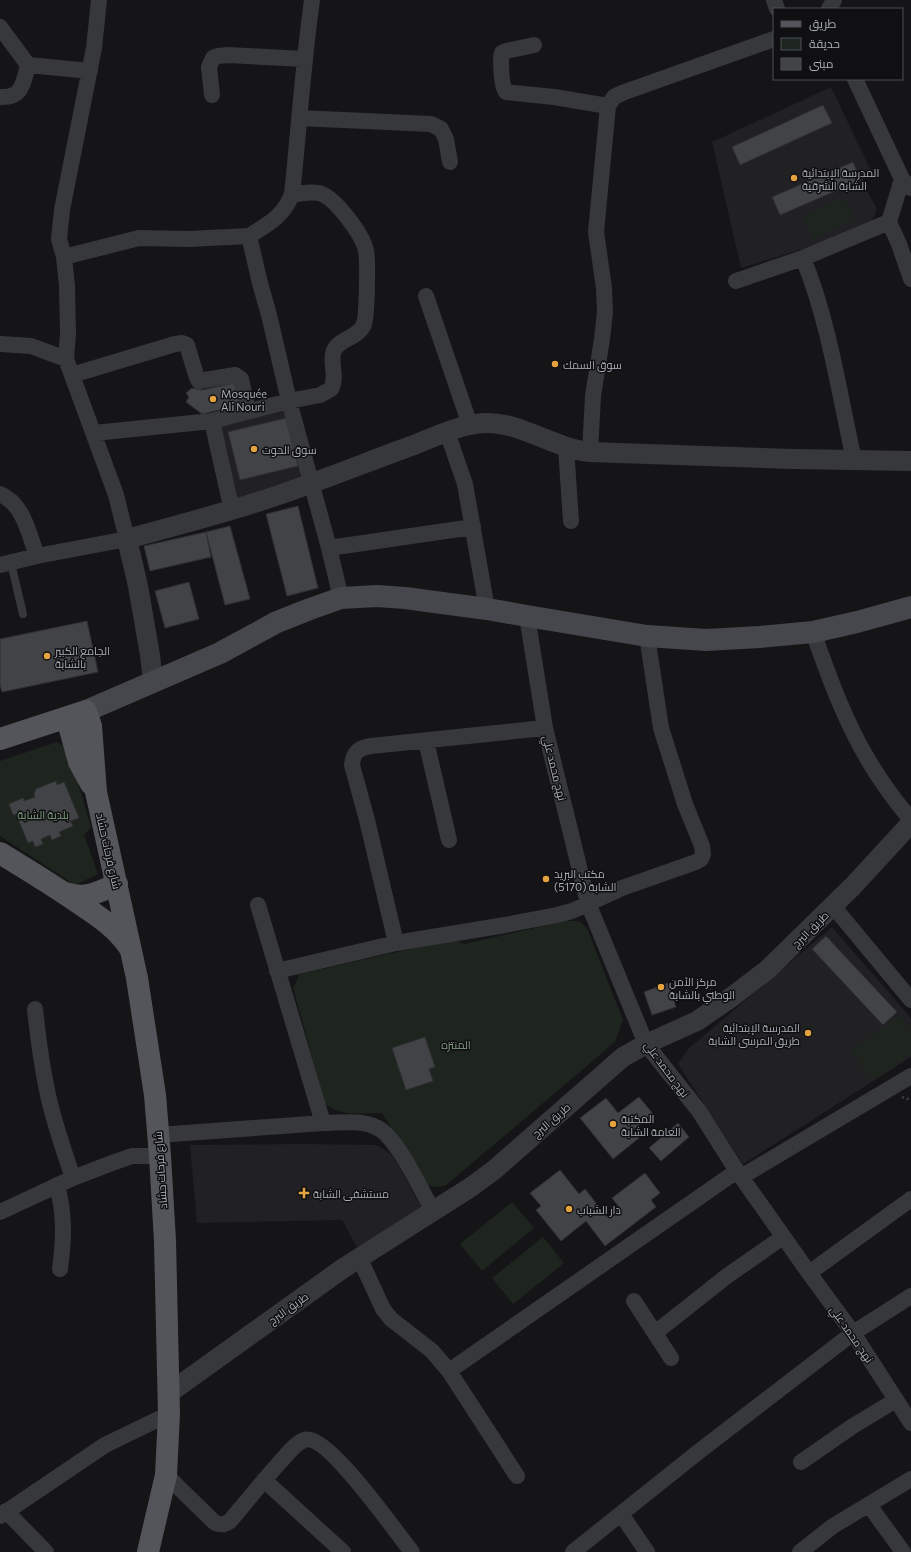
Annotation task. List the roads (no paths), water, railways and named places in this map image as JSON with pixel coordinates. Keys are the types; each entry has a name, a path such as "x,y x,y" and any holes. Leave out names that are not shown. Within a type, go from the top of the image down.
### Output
{"main road":[{"path":"0,739 77,715 220,653 277,622 310,608 341,598 377,596 405,598 487,608 647,636 706,640 785,636 813,632 911,607"},
{"name":"شارع فرحات حشاد","path":"77,715 79,762 96,792 137,978 146,1033 159,1145 165,1241 166,1334 169,1404 166,1475 148,1552"},
{"path":"0,853 71,895 86,896 117,884"},
{"path":"65,892 112,926 122,936 130,949"}],"street":[{"path":"99,0 90,71 60,221 59,239 64,257 68,310 66,359 116,495 138,586 153,681"},
{"path":"64,257 139,238 188,239 249,236 281,214 288,205 292,194 300,118 304,59 312,0"},
{"path":"0,27 28,65 90,71"},
{"path":"590,452 593,396 605,312 604,288 596,232 608,106 614,97 773,39"},
{"path":"534,45 502,53 503,87 506,92 554,97 608,106"},
{"path":"212,95 210,62 213,58 218,56 228,55 304,59"},
{"path":"0,97 17,94 21,89 28,65"},
{"path":"736,281 803,258 889,222 907,184 855,80"},
{"path":"300,118 431,124 441,129 446,138 450,162"},
{"path":"94,433 212,421 248,410 320,395 332,389 334,378 334,351 341,343 357,333 364,324 367,262 366,251 357,230 342,211 325,196 320,193 313,192 292,194"},
{"path":"889,222 899,244 911,279"},
{"path":"249,236 260,284 270,315 289,401 341,598"},
{"path":"803,258 811,277 833,361 854,460"},
{"path":"426,296 470,425"},
{"path":"72,375 182,343 187,345 197,378 200,381 235,374 241,379 248,410"},
{"path":"0,344 31,346 66,359"},
{"path":"212,421 232,511"},
{"path":"5,564 37,556 127,539 232,511 311,484 447,432 482,423 508,425 566,447 590,452 911,461"},
{"path":"447,432 465,484 487,608"},
{"path":"566,447 571,521"},
{"path":"0,494 14,503 21,514 37,556"},
{"path":"329,548 473,526"},
{"name":"نهج محمد علي","path":"527,616 529,637 545,728 588,904 646,1044 699,1111 739,1174 853,1333 911,1423"},
{"path":"813,632 836,693 856,738 883,784 911,822"},
{"path":"277,971 396,943 532,920 572,911 622,888 701,859 703,854 702,846 685,804 661,728 647,636"},
{"path":"396,943 367,820 352,765 353,756 357,751 363,748 545,728"},
{"path":"426,741 449,840"},
{"name":"طريق البرج","path":"169,1404 359,1257 471,1187 494,1170 623,1057 646,1044 697,1021 767,970 833,906 911,822"},
{"path":"258,905 323,1123"},
{"path":"833,906 911,1000"},
{"path":"34,1009 48,1096 58,1134 73,1178"},
{"path":"450,1371 739,1174 911,1076"},
{"path":"0,1212 73,1178 159,1145 323,1123 349,1122 377,1127 387,1134 397,1147 433,1211"},
{"path":"57,1185 64,1219 64,1241 60,1269"},
{"path":"809,1273 911,1199"},
{"path":"655,1333 727,1276 783,1237"},
{"path":"359,1257 383,1309 391,1319 432,1351 450,1371 516,1476"},
{"path":"573,1552 853,1333 911,1296"},
{"path":"634,1301 671,1358"},
{"path":"801,1462 853,1426 896,1400"},
{"path":"46,1552 3,1514 169,1404"},
{"path":"166,1475 213,1522 222,1525 230,1521 292,1449 300,1442 309,1439 317,1442 340,1462 356,1480 412,1552"},
{"path":"800,1552 833,1526 911,1479"},
{"path":"264,1480 343,1552"},
{"path":"869,1505 903,1552"},
{"path":"621,1514 647,1552"}],"lane":[{"path":"5,564 23,614"}],"place":[{"name":"المدرسة الإبتدائية الشابة الشرقية","path":"794,178"},
{"name":"سوق السمك","path":"555,364"},
{"name":"Mosquée Ali Nouri","path":"213,399"},
{"name":"سوق الحوت","path":"254,449"},
{"name":"الجامع الكبير بالشابة","path":"47,656"},
{"name":"مكتب البريد الشابة (5170)","path":"546,879"},
{"name":"مركز الأمن الوطني بالشابة","path":"661,987"},
{"name":"المدرسة الإبتدائية طريق المرسى الشابة","path":"808,1033"},
{"name":"المكتبة العامة الشابة","path":"613,1124"},
{"name":"مستشفى الشابة","path":"304,1193"},
{"name":"دار الشباب","path":"569,1209"}],"park label":[{"name":"بلدية الشابة","path":"43,814"},
{"name":"المنتزه","path":"456,1044"}]}
